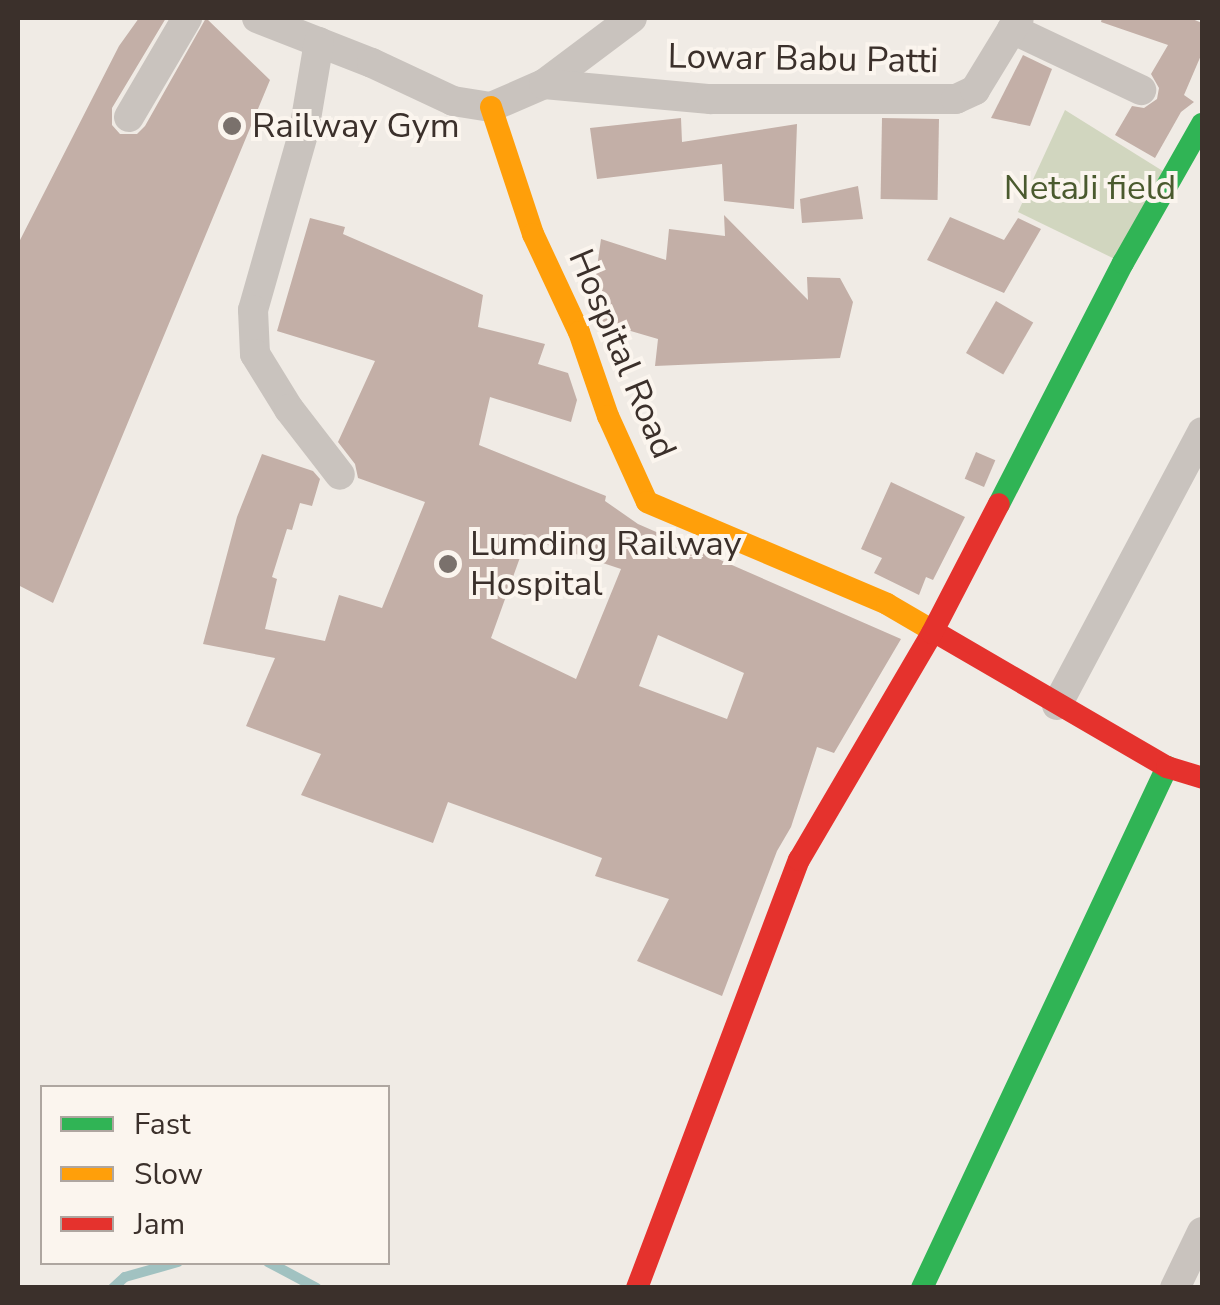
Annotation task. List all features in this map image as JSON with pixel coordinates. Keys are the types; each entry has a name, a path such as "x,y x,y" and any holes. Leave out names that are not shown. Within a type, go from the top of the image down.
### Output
{"street":[{"path":"129,117 187,18"},
{"path":"256,18 453,101 492,107 544,84 632,18"},
{"path":"1016,23 1141,90"},
{"name":"Lowar Babu Patti","path":"544,84 710,99 956,99 975,90 1016,23"},
{"path":"319,42 304,131 253,310 256,354 289,409 340,475"},
{"name":"Hospital Road","path":"492,107 533,234 580,332 608,416 647,502 887,604 1167,767 1202,778"},
{"path":"637,1288 799,860 932,632 1123,264 1202,124"},
{"path":"1057,705 1202,432"},
{"path":"922,1288 1167,767"},
{"path":"1175,1288 1202,1232"}],"green space":[{"name":"NetaJi field","path":"1065,110 1174,178 1123,263 1018,212"}],"building":[{"path":"139,18 166,18 112,108 112,125 120,134 137,134 145,126 206,18 270,80 53,603 18,585 18,244 119,46"},
{"path":"1102,18 1190,18 1202,23 1202,53 1184,95 1194,102 1181,112 1155,158 1115,135 1132,106 1144,108 1157,99 1159,88 1151,74 1168,45 1101,22"},
{"path":"1023,55 1052,69 1030,126 991,118"},
{"path":"681,118 682,142 797,124 794,209 724,201 722,164 597,179 590,128"},
{"path":"882,118 939,119 938,200 881,199"},
{"path":"858,186 863,219 802,223 800,199"},
{"path":"724,215 808,300 807,277 840,278 853,302 840,358 655,366 658,339 600,322 592,303 601,239 666,260 669,229 725,236"},
{"path":"950,217 1004,240 1018,218 1041,229 1004,293 927,260"},
{"path":"310,218 345,227 343,234 483,295 478,327 545,344 538,364 568,373 577,400 571,422 490,397 479,445 606,496 605,501 638,524 901,639 834,753 817,747 791,827 777,851 722,996 637,961 669,899 595,876 602,858 448,802 433,843 301,795 321,754 246,726 275,658 203,644 237,517 262,454 313,471 320,479 312,506 300,503 292,530 287,529 272,577 277,579 265,629 325,641 339,595 382,608 425,502 358,478 355,464 338,442 375,361 277,331","holes":["527,538 621,569 576,679 491,638","658,635 744,673 727,719 639,686"]},
{"path":"996,301 1033,322 1003,374 966,353"},
{"path":"976,452 995,460 984,487 965,479"},
{"path":"891,482 965,517 933,580 926,577 919,595 874,573 882,558 861,549"}],"waterway":[{"path":"113,1288 125,1277 167,1265"},
{"path":"274,1265 317,1288"}],"traffic: fast":[{"path":"999,504 1123,263 1202,124"},
{"path":"922,1288 1167,767"}],"traffic: slow":[{"path":"491,107 533,234 579,332 608,416 647,502 887,604 940,635"}],"traffic: jam":[{"path":"637,1288 799,860 932,633 999,504"},
{"path":"940,635 1167,767 1202,778"}],"place":[{"name":"Railway Gym","path":"232,126"},
{"name":"Lumding Railway Hospital","path":"448,564"}]}
